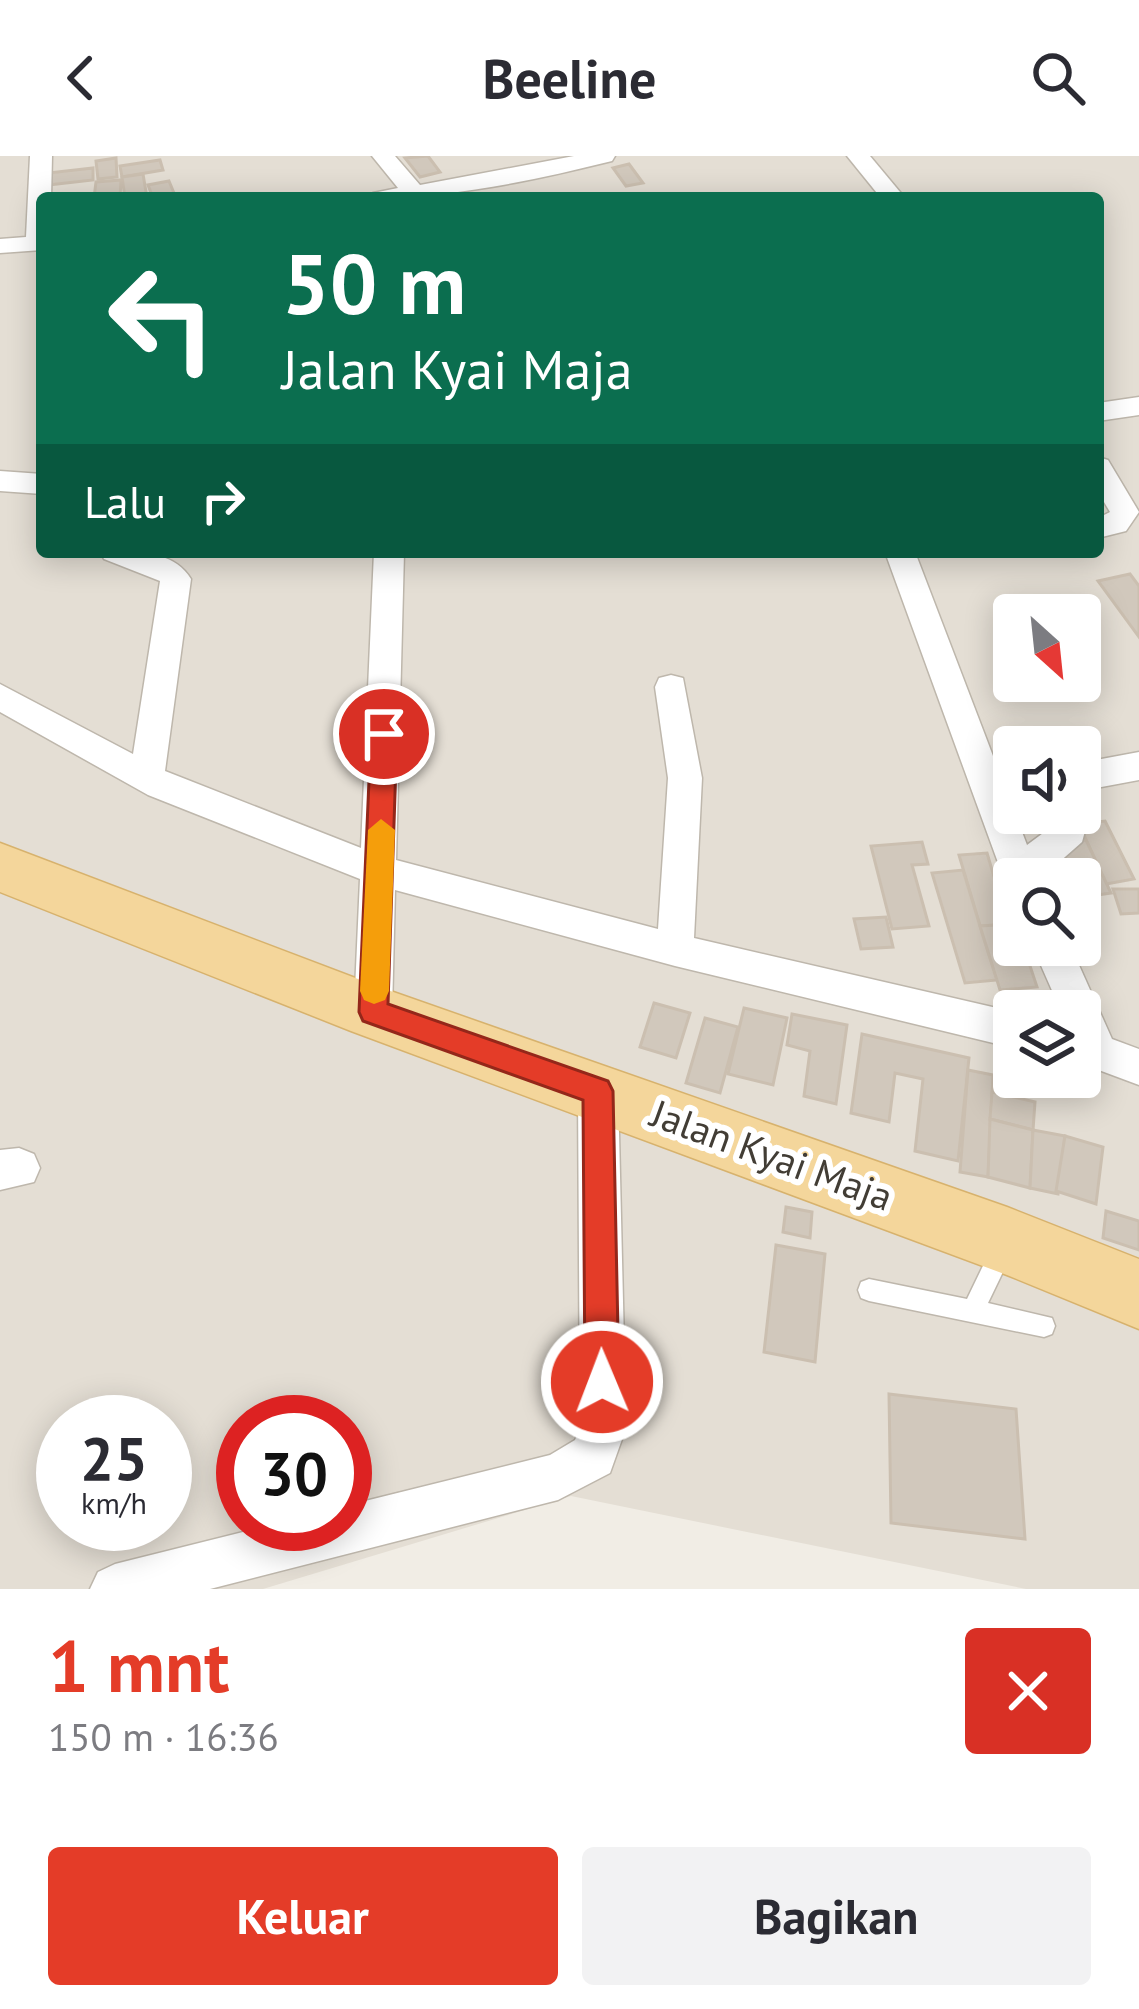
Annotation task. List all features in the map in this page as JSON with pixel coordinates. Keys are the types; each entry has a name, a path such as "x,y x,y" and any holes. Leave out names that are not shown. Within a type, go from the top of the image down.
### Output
{"main road":[{"name":"Jalan Kyai Maja","path":"0,866 373,1012 1007,1241 1139,1294"}],"street":[{"path":"41,156 41,192"},
{"path":"383,156 396,192"},
{"path":"488,156 500,180"},
{"path":"424,192 602,156"},
{"path":"858,156 888,192"},
{"path":"0,246 36,243"},
{"path":"1104,411 1139,406"},
{"path":"1104,477 1125,512 1116,524 1104,527"},
{"path":"0,481 36,484"},
{"path":"132,558 170,572 176,579 147,777"},
{"path":"373,1012 388,558"},
{"path":"902,558 1015,858"},
{"path":"671,687 685,778 675,950"},
{"path":"0,697 379,898 675,950 993,1025"},
{"path":"1101,772 1139,766"},
{"path":"1040,858 1068,834"},
{"path":"1101,1052 1139,1067"},
{"path":"115,1589 558,1476 592,1456 603,1428 598,1091"}],"lane":[{"path":"974,1311 1007,1241"},
{"path":"869,1290 1044,1326"}],"shaded area":[{"path":"0,156 1139,156 1139,1589 1026,1589 571,1496 263,1589 0,1589"}],"building":[{"path":"428,156 440,172 420,177 405,158"},
{"path":"116,158 117,177 98,179 96,161"},
{"path":"160,160 163,170 122,177 120,166"},
{"path":"629,164 643,183 626,186 613,168"},
{"path":"93,168 93,180 48,185 48,173"},
{"path":"143,174 146,192 124,192 122,177"},
{"path":"121,180 120,192 95,192 96,182"},
{"path":"169,181 174,192 151,192 148,185"},
{"path":"1130,574 1139,586 1139,637 1098,581"},
{"path":"1101,821 1105,821 1134,879 1106,884 1101,858 1094,858 1084,834 1101,834"},
{"path":"1086,840 1094,858 1065,858 1059,844"},
{"path":"922,842 928,864 912,865 929,926 892,929 871,846"},
{"path":"987,853 993,873 993,925 980,926 959,855"},
{"path":"963,870 997,980 965,983 932,873"},
{"path":"1101,872 1111,893 1101,894"},
{"path":"1113,889 1139,889 1139,913 1121,914"},
{"path":"886,917 893,947 861,949 854,919"},
{"path":"993,925 993,966 1030,966 1037,987 1000,990 980,926"},
{"path":"654,1003 690,1013 676,1058 640,1047"},
{"path":"744,1008 787,1018 773,1085 728,1074"},
{"path":"792,1014 847,1025 836,1104 804,1096 810,1051 787,1045"},
{"path":"705,1018 738,1027 720,1093 686,1083"},
{"path":"862,1034 969,1058 958,1161 915,1151 923,1079 895,1073 889,1122 851,1113"},
{"path":"968,1070 993,1075 988,1177 960,1172"},
{"path":"992,1092 993,1098 1035,1102 1033,1130 990,1119"},
{"path":"990,1119 1033,1130 1030,1188 988,1177"},
{"path":"1033,1130 1065,1136 1058,1194 1030,1188"},
{"path":"1065,1136 1103,1147 1096,1204 1056,1191"},
{"path":"786,1207 812,1212 810,1238 783,1232"},
{"path":"1106,1211 1139,1221 1139,1250 1103,1238"},
{"path":"776,1245 825,1254 815,1362 764,1352"},
{"path":"889,1394 1016,1409 1025,1539 891,1523"}],"slow traffic":[{"path":"374,991 381,830"}],"route":[{"path":"384,734 373,1012 598,1091 602,1382"}]}
